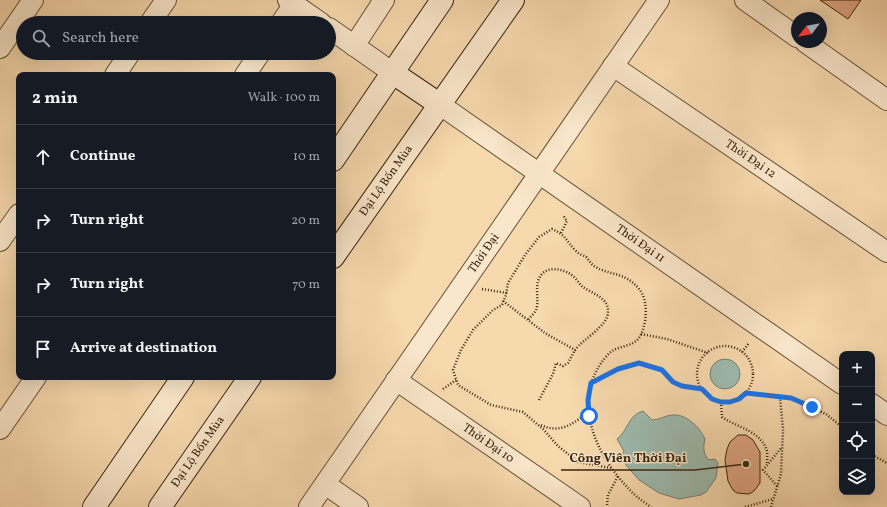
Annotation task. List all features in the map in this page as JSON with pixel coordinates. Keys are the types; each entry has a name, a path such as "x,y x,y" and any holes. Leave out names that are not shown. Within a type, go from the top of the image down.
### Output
{"main road":[{"path":"336,156 442,0"},
{"name":"Đại Lộ Bốn Mùa","path":"336,253 513,0"},
{"path":"393,73 439,104"},
{"path":"94,507 181,380"},
{"name":"Đại Lộ Bốn Mùa","path":"160,507 248,380"}],"street":[{"path":"22,16 33,0"},
{"path":"155,16 166,0"},
{"path":"354,46 384,0"},
{"name":"Thời Đại","path":"308,507 659,0"},
{"path":"745,0 791,33"},
{"path":"284,16 291,2 311,16"},
{"path":"0,48 16,25"},
{"path":"336,33 393,73"},
{"path":"813,48 887,100"},
{"path":"117,72 125,60"},
{"path":"247,72 255,60"},
{"name":"Thời Đại 12","path":"613,66 887,252"},
{"name":"Thời Đại 11","path":"439,104 839,382"},
{"path":"0,241 16,218"},
{"path":"0,429 34,380"},
{"name":"Thời Đại 10","path":"396,380 580,507"},
{"path":"875,406 887,415"},
{"path":"325,484 358,507"}],"path":[{"path":"561,233 567,221 562,213"},
{"path":"611,468 578,462 558,446 537,423 523,412 481,401 458,385 453,370 461,350 473,330 503,301 508,283 525,255 539,236 552,229 561,233 576,252 585,256 592,265 603,271 624,276 640,289 645,300 641,334 638,340 612,352 595,372 591,383 588,400 588,412 599,447 611,468 630,491 652,507"},
{"path":"528,320 536,310 538,283 541,274 549,270 558,270 574,277 584,288 603,299 608,306 609,313 599,329 575,350 568,363 563,366 556,363 553,374 539,400"},
{"path":"480,289 506,293"},
{"path":"503,301 545,333 575,350"},
{"path":"641,334 667,338 708,353"},
{"path":"742,352 749,342"},
{"path":"716,348 734,348 742,352 748,359 752,368 753,377 751,386 739,399 730,402 721,402 712,399 702,389 698,377 698,368 702,360 708,353 716,348"},
{"path":"591,383 618,369 639,363 662,370 673,382 682,386 702,389"},
{"path":"439,392 456,380"},
{"path":"746,393 791,398 826,414 839,425"},
{"path":"771,507 781,474 782,446 780,397"},
{"path":"721,402 722,417 730,422 745,427 758,437 767,449 767,464"},
{"path":"537,423 545,427 559,429 576,422 588,412"},
{"path":"777,486 763,470 782,446"},
{"path":"875,457 887,464"},
{"path":"607,506 608,495 618,476"},
{"path":"744,507 773,499"}],"shaded area":[{"path":"725,359 731,360 739,368 739,380 731,388 725,389 719,388 711,380 710,374 711,368 719,360"},
{"path":"643,411 652,420 670,415 678,415 688,419 700,430 705,439 704,448 706,455 709,460 715,459 718,463 716,478 706,492 701,495 679,499 659,493 639,480 626,465 622,455 624,451 617,439 624,432 634,416"}],"building":[{"path":"820,0 861,0 848,19"},
{"path":"738,435 746,435 753,440 760,452 760,483 754,491 749,494 737,493 733,490 728,481 725,460 727,449 730,442"}],"place":[{"name":"Công Viên Thời Đại","path":"746,464"}],"route":[{"path":"589,416 588,400 591,383 618,369 630,364 639,363 653,366 662,370 673,382 682,386 702,389 705,394 712,399 721,402 730,402 739,399 746,393 791,398 812,407"}]}
